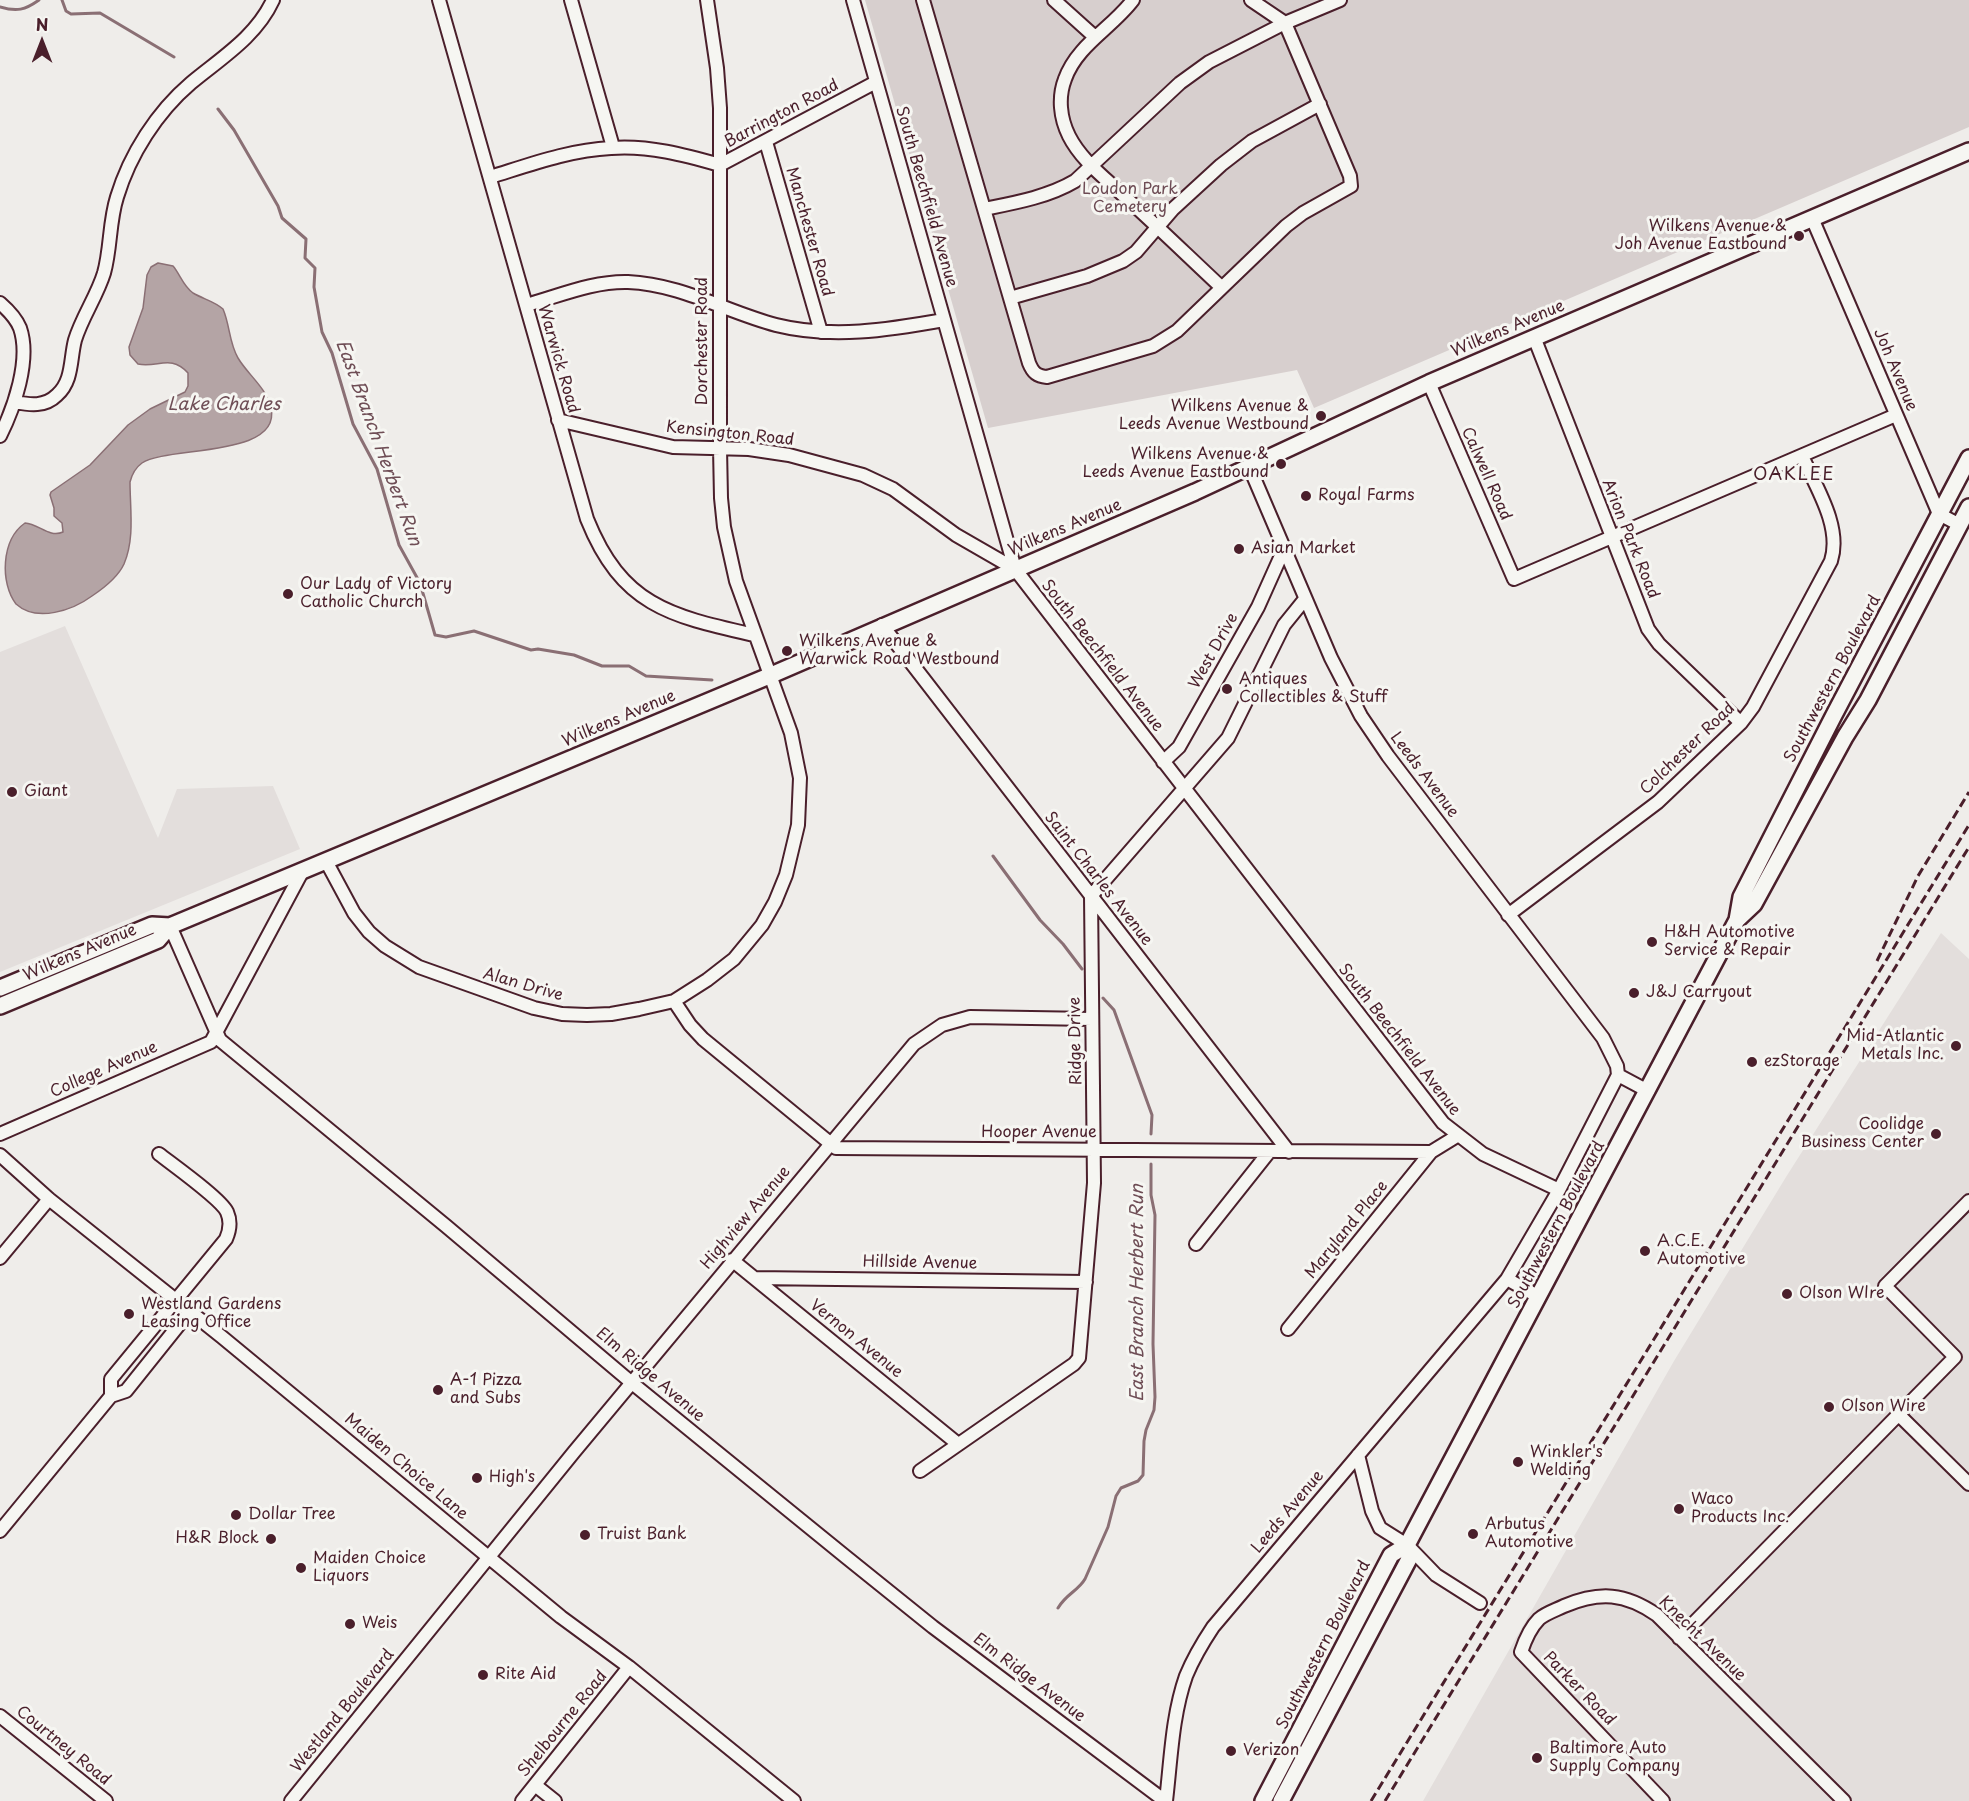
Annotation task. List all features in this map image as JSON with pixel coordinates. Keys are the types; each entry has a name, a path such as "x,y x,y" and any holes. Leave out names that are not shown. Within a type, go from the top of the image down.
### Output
{"main road":[{"name":"Wilkens Avenue","path":"0,988 152,925 170,926 769,676 1249,466 1429,382 1969,150"},
{"name":"Southwestern Boulevard","path":"1263,1801 1390,1555 1407,1545 1648,1090 1737,920 1741,897 1969,458"},
{"name":"Southwestern Boulevard","path":"1737,920 1754,904 1845,737 1868,700 1969,507"},
{"name":"Wilkens Avenue","path":"0,1006 158,940 170,926"},
{"name":"Southwestern Boulevard","path":"1281,1801 1409,1559 1407,1545"}],"street":[{"path":"15,402 31,405 50,401 65,385 70,374 75,341 103,274 117,197 127,170 149,131 160,115 182,92 249,34 260,22 273,0"},
{"name":"Warwick Road","path":"439,0 590,529 606,558 635,591 683,618 754,634"},
{"path":"571,0 613,147"},
{"name":"Dorchester Road","path":"707,0 717,68 720,165 721,498 728,550 736,581 769,676"},
{"name":"South Beechfield Avenue","path":"853,0 1015,569 1431,1110 1457,1136 1483,1154 1559,1190"},
{"path":"923,0 1032,371 1039,376 1047,377 1153,346 1165,340 1286,226 1303,213 1351,186 1352,181 1285,22 1251,0"},
{"path":"1054,0 1095,37"},
{"path":"1133,0 1114,22 1082,51 1064,79 1060,109 1070,138 1091,165 1221,287"},
{"path":"984,210 1067,186 1180,83 1209,62 1285,22 1340,0"},
{"name":"Barrington Road","path":"489,177 551,158 613,147 669,152 720,165 876,82"},
{"path":"1010,298 1087,276 1123,261 1136,252 1157,226 1221,165 1252,141 1320,104"},
{"name":"Manchester Road","path":"766,142 821,332"},
{"name":"Joh Avenue","path":"1812,218 1939,514"},
{"path":"526,305 604,283 625,282 668,288 776,324 821,332 883,330 944,320"},
{"path":"0,303 15,318 22,338 22,368 15,402 0,436"},
{"name":"Arion Park Road","path":"1534,337 1653,636 1705,690 1741,723"},
{"name":"Calwell Road","path":"1429,382 1514,579 1612,537"},
{"path":"1612,537 1896,416"},
{"name":"Kensington Road","path":"558,420 672,447 749,449 789,455 863,475 893,489 956,535 1015,569"},
{"name":"Colchester Road","path":"1508,915 1658,802 1741,723 1759,696 1835,550 1832,523 1802,456"},
{"name":"Leeds Avenue","path":"1166,1801 1174,1723 1179,1698 1198,1650 1234,1601 1507,1279 1559,1190 1618,1076 1617,1066 1603,1038 1369,728 1345,688 1249,466"},
{"path":"1939,514 1960,525"},
{"name":"West Drive","path":"1163,762 1173,754 1184,737 1258,607 1284,549"},
{"path":"1091,896 1228,738 1284,625 1305,599"},
{"name":"Saint Charles Avenue","path":"882,625 1289,1152"},
{"name":"Alan Drive","path":"326,861 354,913 369,932 385,946 419,967 524,1005 562,1014 611,1014 674,1001 734,959 762,925 786,875 798,825 800,778 791,734 769,676"},
{"path":"216,1031 302,872"},
{"name":"Ridge Drive","path":"920,1471 1074,1364 1079,1358 1094,1183 1091,896"},
{"name":"Elm Ridge Avenue","path":"170,926 220,1040 632,1383 933,1627 1166,1801"},
{"name":"Hooper Avenue","path":"674,1001 685,1020 703,1039 836,1148 1431,1152"},
{"name":"Highview Avenue","path":"489,1558 732,1260 914,1044 942,1025 970,1017 1092,1019"},
{"name":"College Avenue","path":"0,1134 211,1042 216,1031"},
{"path":"1618,1076 1648,1090"},
{"path":"1431,1152 1457,1136"},
{"path":"1196,1244 1269,1152"},
{"name":"Maryland Place","path":"1288,1329 1431,1152"},
{"path":"111,1396 111,1379 229,1233 230,1219 224,1206 159,1154"},
{"name":"Maiden Choice Lane","path":"0,1155 49,1199 190,1311 561,1617 629,1667 794,1801"},
{"path":"0,1258 49,1199"},
{"path":"1679,1638 1955,1357 1885,1286 1969,1202"},
{"name":"Vernon Avenue","path":"732,1260 958,1444"},
{"name":"Hillside Avenue","path":"754,1278 1086,1282"},
{"path":"1507,1279 1539,1297"},
{"path":"0,1531 111,1396 126,1391 190,1311"},
{"path":"1899,1415 1969,1484"},
{"path":"1358,1455 1376,1521 1380,1528 1407,1545 1436,1575 1480,1603"},
{"name":"Westland Boulevard","path":"291,1801 489,1558"},
{"name":"Knecht Avenue","path":"1521,1652 1526,1638 1540,1618 1579,1600 1594,1596 1610,1596 1641,1605 1657,1616 1844,1801"},
{"name":"Parker Road","path":"1521,1652 1663,1801"},
{"name":"Shelbourne Road","path":"522,1801 629,1667"},
{"name":"Courtney Road","path":"0,1716 106,1801"},
{"path":"535,1785 555,1801"}],"shaded area":[{"path":"65,626 158,838 177,789 273,786 300,849 0,972 0,652"},
{"path":"1941,933 1969,959 1969,1801 1423,1801 1674,1361 1786,1177"}],"green space":[{"name":"Loudon Park Cemetery","path":"865,0 1969,0 1969,127 1314,408 1297,370 988,428"}],"water":[{"name":"Lake Charles","path":"158,263 173,266 190,290 223,309 235,352 269,401 270,424 259,435 241,443 174,454 142,463 134,471 130,482 130,544 124,564 118,573 92,596 65,610 44,614 25,610 16,604 11,595 5,574 7,551 17,530 25,523 53,533 63,532 62,523 54,516 51,492 90,465 128,425 150,409 185,392 188,386 188,373 182,367 170,363 138,364 130,355 129,347 143,308 147,275 151,267"}],"waterway":[{"name":"East Branch Herbert Run","path":"0,7 21,9 39,0"},
{"name":"East Branch Herbert Run","path":"62,0 66,11 71,14 100,13 174,57"},
{"name":"East Branch Herbert Run","path":"218,109 234,130 278,206 282,218 306,239 305,258 315,268 314,287 322,332 332,353 353,424 377,469 399,545 420,583 435,635 446,637 474,631 531,650 538,649 574,655 602,666 629,666 646,676 712,680"},
{"name":"East Branch Herbert Run","path":"993,856 1040,920 1063,944 1082,969"},
{"name":"East Branch Herbert Run","path":"1103,998 1114,1010 1152,1115 1151,1134"},
{"name":"East Branch Herbert Run","path":"1058,1608 1085,1579 1108,1527 1116,1496 1121,1488 1138,1481 1143,1475 1144,1441 1154,1410 1155,1397 1153,1344 1155,1215 1151,1195 1151,1164"}],"railway":[{"path":"1877,961 1918,876 1969,792"},
{"path":"1371,1801 1969,825"},
{"path":"1385,1801 1969,847"}],"place":[{"name":"Wilkens Avenue & Joh Avenue Eastbound","path":"1799,236"},
{"name":"Wilkens Avenue & Leeds Avenue Westbound","path":"1321,416"},
{"name":"Wilkens Avenue & Leeds Avenue Eastbound","path":"1281,464"},
{"name":"Royal Farms","path":"1306,496"},
{"name":"Asian Market","path":"1239,549"},
{"name":"Our Lady of Victory Catholic Church","path":"288,594"},
{"name":"Wilkens Avenue & Warwick Road Westbound","path":"787,651"},
{"name":"Antiques Collectibles & Stuff","path":"1227,689"},
{"name":"Giant","path":"12,792"},
{"name":"H&H Automotive Service & Repair","path":"1652,942"},
{"name":"J&J Carryout","path":"1634,993"},
{"name":"Mid-Atlantic Metals Inc.","path":"1956,1046"},
{"name":"ezStorage","path":"1752,1062"},
{"name":"Coolidge Business Center","path":"1936,1134"},
{"name":"A.C.E. Automotive","path":"1645,1251"},
{"name":"Olson WIre","path":"1787,1294"},
{"name":"Westland Gardens Leasing Office","path":"129,1314"},
{"name":"A-1 Pizza and Subs","path":"438,1390"},
{"name":"Olson Wire","path":"1829,1407"},
{"name":"Winkler's Welding","path":"1518,1462"},
{"name":"High's","path":"477,1478"},
{"name":"Waco Products Inc.","path":"1679,1509"},
{"name":"Dollar Tree","path":"236,1515"},
{"name":"Arbutus Automotive","path":"1473,1534"},
{"name":"Truist Bank","path":"585,1535"},
{"name":"H&R Block","path":"271,1539"},
{"name":"Maiden Choice Liquors","path":"301,1568"},
{"name":"Weis","path":"350,1624"},
{"name":"Rite Aid","path":"483,1675"},
{"name":"Verizon","path":"1231,1751"},
{"name":"Baltimore Auto Supply Company","path":"1537,1758"}],"district":[{"name":"OAKLEE","path":"1794,475"}]}
